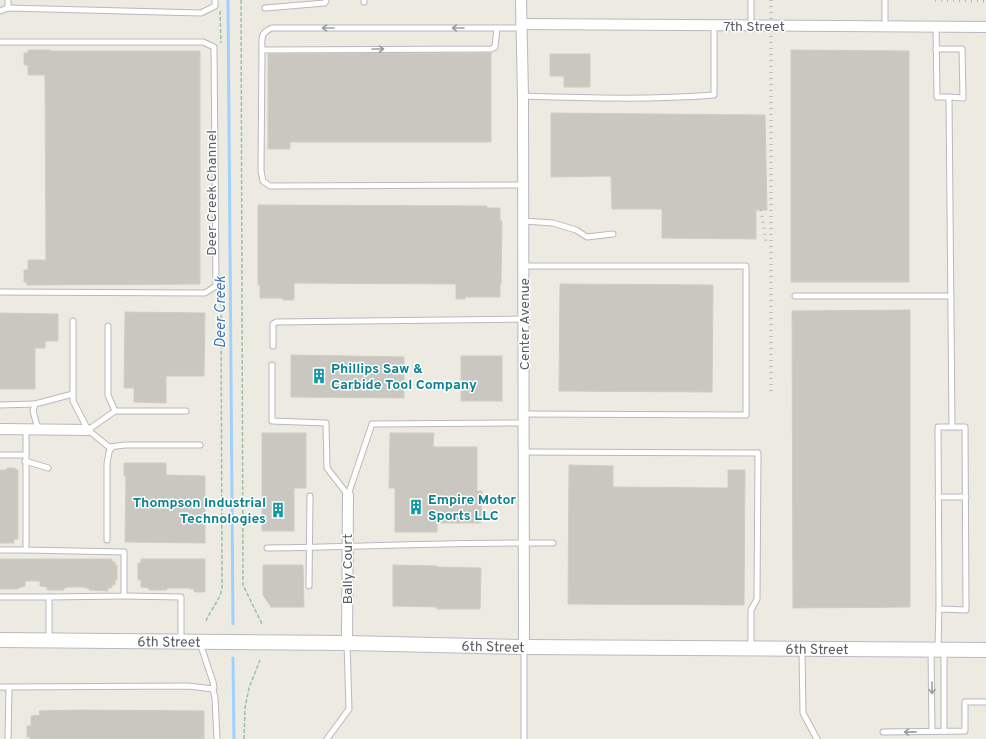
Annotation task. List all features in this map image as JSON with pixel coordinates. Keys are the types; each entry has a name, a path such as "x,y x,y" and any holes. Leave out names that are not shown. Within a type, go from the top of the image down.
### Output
{"main road":[{"name":"6th Street","path":"0,640 524,647 986,650"}],"street":[{"name":"Center Avenue","path":"521,0 524,185 524,647"},
{"name":"7th Street","path":"521,26 751,25 986,27"},
{"path":"0,429 88,430"},
{"name":"Bally Court","path":"347,644 348,495"}],"lane":[{"path":"8,0 8,8"},
{"path":"0,12 8,8 201,12 215,6 215,0"},
{"path":"266,8 325,3 326,0"},
{"path":"751,0 751,25"},
{"path":"885,0 885,26"},
{"path":"523,96 580,98 683,98 714,96 714,25"},
{"path":"521,26 497,28 272,28 265,31 262,38 261,170 263,181 270,186 524,185"},
{"path":"936,27 936,49 937,97 963,98 962,49 936,49"},
{"path":"262,50 491,49 496,47 497,28"},
{"path":"0,42 202,42 214,47 216,286 205,293 0,292"},
{"path":"949,97 952,427"},
{"path":"524,221 553,223 576,230 587,237 613,234"},
{"path":"348,495 372,424 524,418 746,414 746,266 524,266"},
{"path":"795,296 951,296"},
{"path":"273,346 273,324 276,322 524,319"},
{"path":"73,321 73,401 88,430 109,447 125,445 200,445"},
{"path":"108,326 108,395 115,411"},
{"path":"272,365 272,421 326,423 327,468 348,495"},
{"path":"0,405 35,404 73,394"},
{"path":"35,404 33,411 38,429"},
{"path":"88,430 115,411 186,411"},
{"path":"932,731 938,650 939,609 938,427 965,427 966,610 939,609"},
{"path":"26,429 26,550"},
{"path":"107,540 107,464 109,452 112,447"},
{"path":"524,452 758,453 757,599 751,610 751,648"},
{"path":"0,455 25,455"},
{"path":"25,462 48,468"},
{"path":"309,586 310,496"},
{"path":"938,497 966,497"},
{"path":"267,548 347,547 435,543 553,543"},
{"path":"0,550 124,552 124,596"},
{"path":"0,597 181,597 181,643"},
{"path":"49,597 49,641"},
{"path":"200,643 214,687 217,739"},
{"path":"327,739 349,709 347,644"},
{"path":"524,647 524,739"},
{"path":"802,649 802,713 817,739"},
{"path":"938,650 944,731"},
{"path":"0,687 188,686 213,690"},
{"path":"8,687 8,739"},
{"path":"883,732 965,731 965,702 986,702"}],"path":[{"path":"241,0 242,585 262,624"},
{"path":"220,8 221,48"},
{"path":"206,621 221,596 222,588 222,289"},
{"path":"244,739 244,708 249,688 260,660"}],"building":[{"path":"28,50 200,51 200,284 27,285 27,282 24,282 24,270 28,270 28,260 46,260 45,75 28,75 28,65 24,65 24,53 28,53"},
{"path":"791,50 909,51 909,282 791,282"},
{"path":"491,53 491,142 290,142 290,149 268,149 268,54"},
{"path":"550,54 590,54 590,87 564,87 564,76 550,76"},
{"path":"551,113 765,115 767,210 756,210 756,239 662,238 662,209 612,209 611,176 551,177"},
{"path":"258,205 487,206 487,208 500,208 500,221 502,221 500,297 465,297 465,299 456,299 456,284 294,283 294,300 283,300 283,298 260,298 260,285 258,285"},
{"path":"560,284 713,285 712,392 559,391"},
{"path":"910,310 910,607 793,608 792,311"},
{"path":"125,312 205,313 204,376 166,376 166,403 134,402 134,388 124,388"},
{"path":"0,313 58,314 58,341 45,341 45,348 35,348 35,389 0,389"},
{"path":"291,355 404,357 404,398 291,397"},
{"path":"461,356 502,356 502,401 461,401"},
{"path":"262,433 306,433 306,488 294,488 294,531 262,531"},
{"path":"390,433 434,433 433,447 477,447 477,491 482,491 481,523 437,523 437,532 395,532 395,488 389,488"},
{"path":"124,463 166,463 166,475 205,476 205,543 125,542 126,476 124,476"},
{"path":"569,465 613,466 613,487 728,488 728,470 745,470 744,605 568,604"},
{"path":"7,468 15,468 18,470 18,539 14,539 14,543 0,543 0,470 7,470"},
{"path":"0,559 112,559 112,562 115,562 115,565 117,565 117,580 115,580 115,585 112,585 112,588 108,588 108,591 89,590 89,588 85,587 68,587 64,588 64,590 47,590 47,587 40,586 40,581 25,581 25,586 18,589 0,589"},
{"path":"141,559 205,559 205,592 194,592 194,589 190,588 149,590 149,588 141,587 141,580 138,580 138,563 141,563"},
{"path":"263,565 303,565 304,607 271,607 263,595"},
{"path":"393,565 481,568 480,609 437,609 437,607 393,606"},
{"path":"39,711 204,711 204,739 30,739 30,737 27,737 27,726 31,726 31,716 40,715"}],"waterway":[{"name":"Deer Creek","path":"228,0 233,624"},
{"name":"Deer Creek","path":"233,658 234,739"}],"railway":[{"path":"771,0 771,392"},
{"path":"935,0 986,1"},
{"path":"761,210 766,242"}],"place":[{"name":"Phillips Saw & Carbide Tool Company","path":"319,376"},
{"name":"Empire Motor Sports LLC","path":"416,507"},
{"name":"Thompson Industrial Technologies","path":"278,510"}]}
